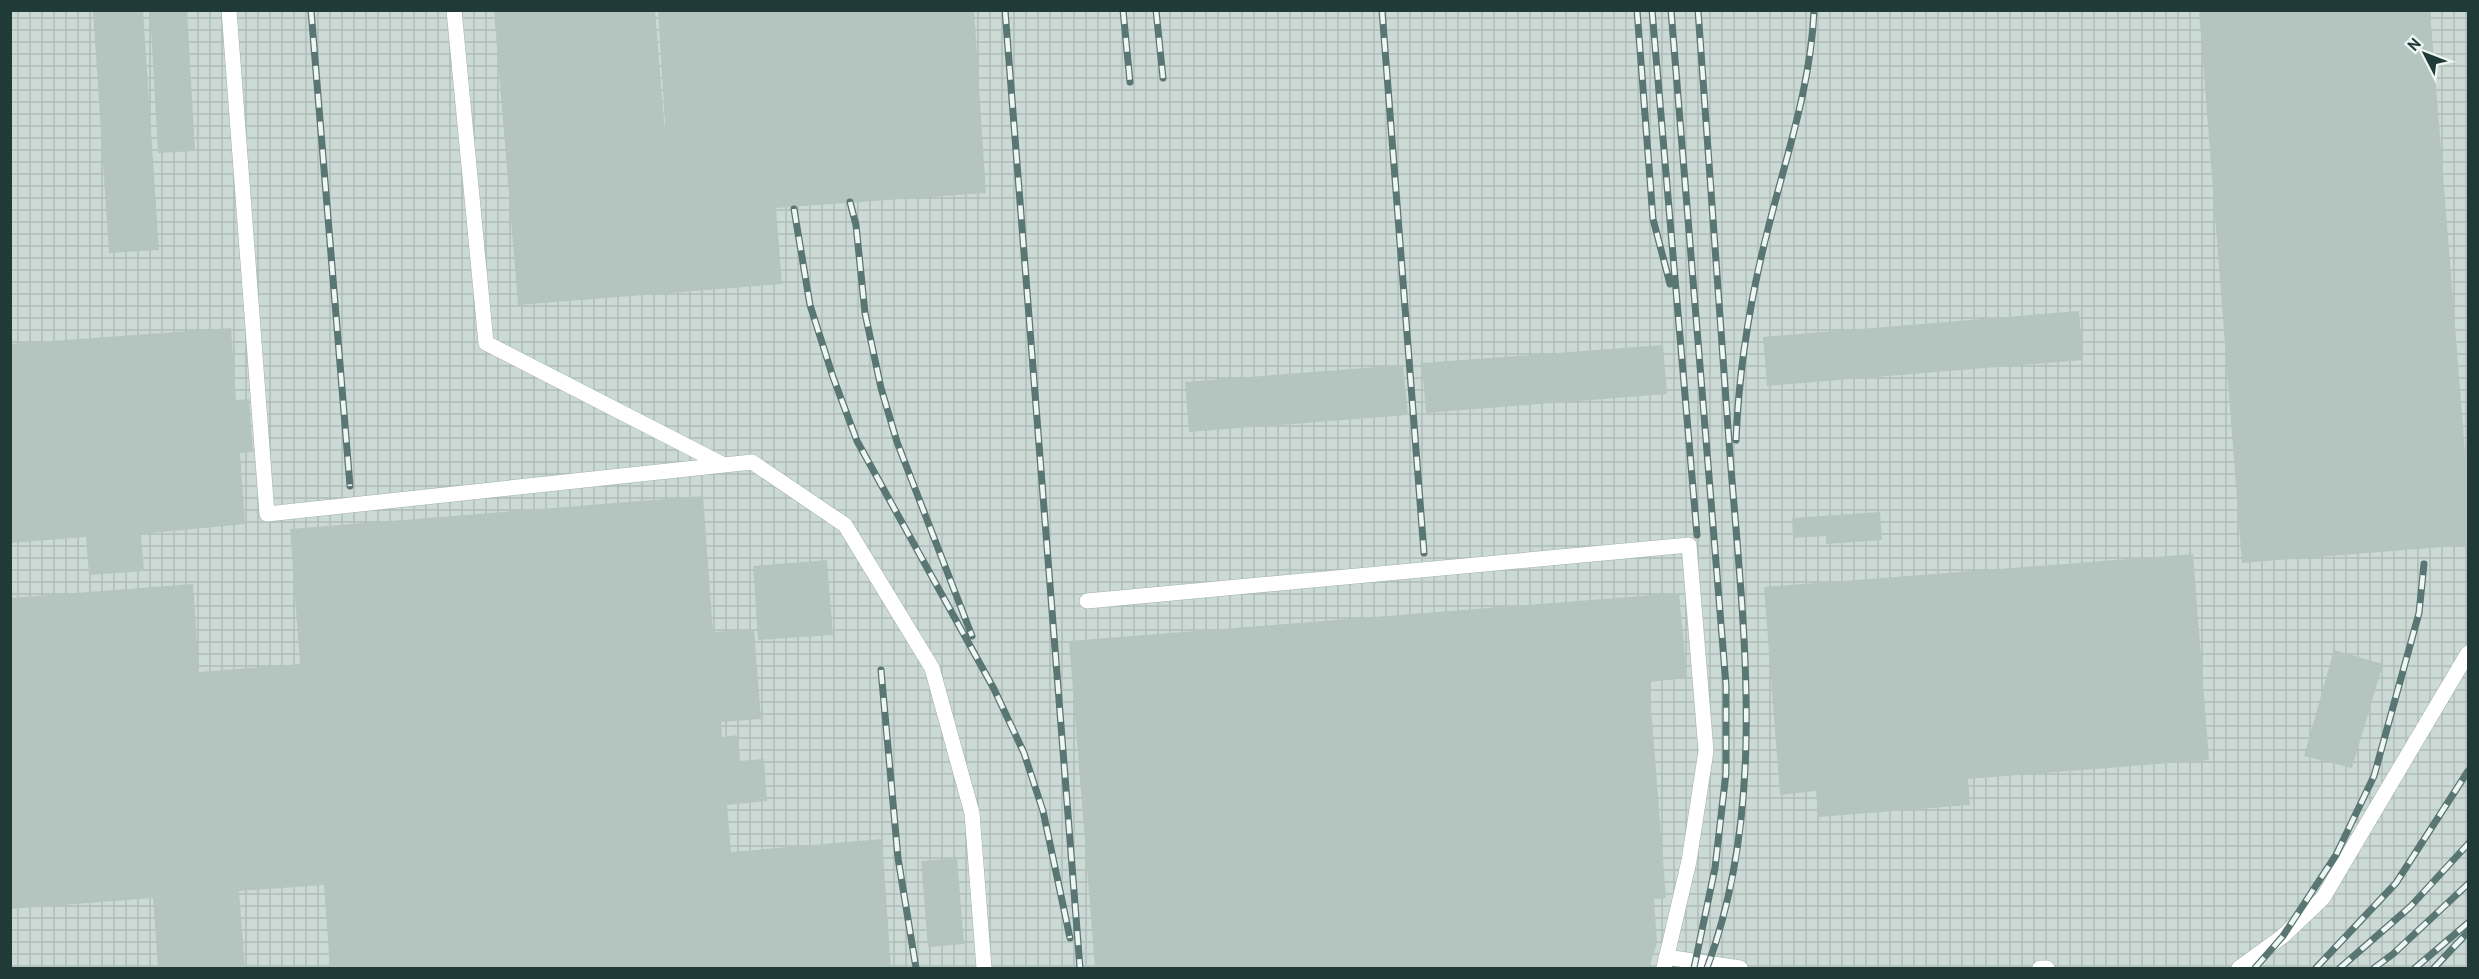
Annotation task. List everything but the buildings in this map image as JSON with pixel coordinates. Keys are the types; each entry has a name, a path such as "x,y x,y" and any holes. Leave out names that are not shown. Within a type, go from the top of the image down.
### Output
{"lane":[{"path":"229,10 267,514 752,462 845,525 932,668 972,813 984,969"},
{"path":"454,10 486,343 724,465"},
{"path":"1087,601 1689,545 1706,752 1689,861 1665,963 1740,969"},
{"path":"2239,969 2283,936 2323,898 2469,653"},
{"path":"2040,969 2047,969"}],"shaded area":[{"path":"11,11 2468,11 2468,968 11,968"}],"railway":[{"path":"311,10 350,486"},
{"path":"1005,10 1080,968"},
{"path":"1123,10 1130,82"},
{"path":"1156,10 1163,78"},
{"path":"1382,10 1424,553"},
{"path":"1637,10 1653,219 1670,284"},
{"path":"1652,10 1697,535"},
{"path":"1671,10 1726,685 1726,773 1715,868 1694,968"},
{"path":"1698,10 1745,649 1746,714 1745,779 1738,843 1726,906 1707,968"},
{"path":"1736,440 1740,386 1751,308 1803,93 1814,10"},
{"path":"850,202 856,225 865,313 881,388 897,442 972,636"},
{"path":"794,209 810,305 857,441 994,689 1024,753 1043,811 1070,938"},
{"path":"2255,968 2283,936 2336,855 2374,776 2419,613 2424,564"},
{"path":"881,670 898,858 916,968"},
{"path":"2316,968 2396,883 2468,771"},
{"path":"2340,968 2410,907 2468,844"},
{"path":"2374,968 2393,954 2468,884"},
{"path":"2415,968 2468,923"},
{"path":"2434,968 2468,932"}]}
